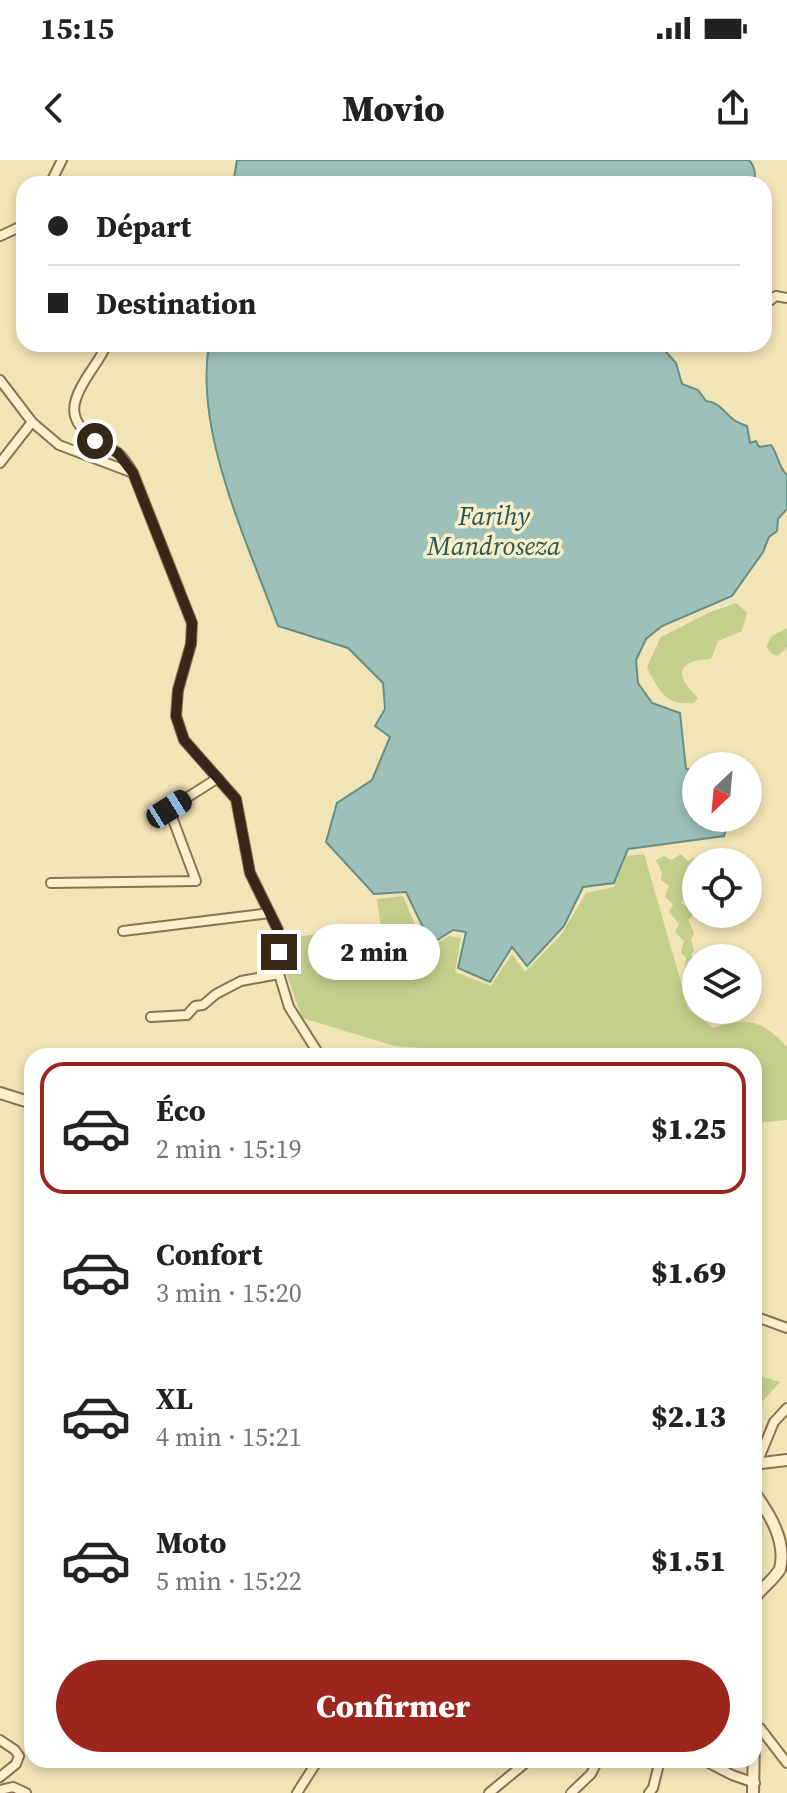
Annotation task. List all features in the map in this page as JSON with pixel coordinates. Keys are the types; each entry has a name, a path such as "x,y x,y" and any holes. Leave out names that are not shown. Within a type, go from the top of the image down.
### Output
{"street":[{"path":"102,352 75,399 75,414 81,429 95,441 118,453 133,473 192,623 191,644 178,690 176,716 184,740 236,799 250,873 278,930 279,974 289,1007 315,1048"},
{"path":"0,380 32,422 70,451 133,473"},
{"path":"0,463 32,422"},
{"path":"51,883 196,881 169,809 218,778"},
{"path":"123,931 270,913"},
{"path":"151,1017 187,1015 195,1006 203,1005 241,981 279,974"},
{"path":"0,1093 24,1100"},
{"path":"762,1319 787,1328"},
{"path":"762,1448 774,1422 787,1408"},
{"path":"762,1462 787,1460"},
{"path":"762,1503 780,1527 784,1551 780,1568 762,1589"},
{"path":"762,1731 787,1763"},
{"path":"0,1740 19,1756 16,1764 0,1777"},
{"path":"297,1793 313,1768"},
{"path":"489,1793 519,1768"},
{"path":"571,1793 594,1768"},
{"path":"649,1793 657,1768"},
{"path":"718,1768 754,1788"},
{"path":"0,1790 18,1787 26,1793"}],"green space":[{"path":"736,603 747,613 742,631 718,641 711,659 691,663 682,671 685,682 698,698 694,703 684,703 664,695 647,667 661,637 708,613"},
{"path":"787,628 787,647 778,656 772,654 766,647 772,636"},
{"path":"644,854 682,986 682,1024 708,1024 713,1028 757,1024 770,1031 787,1047 787,1120 762,1122 762,1048 395,1046 302,1018 285,970 287,938 381,926 377,899 403,896 426,950 449,936 461,938 455,972 491,986 512,954 525,972 561,935 586,893 614,887 627,856"},
{"path":"682,855 682,928 692,928 692,944 683,944 675,932 679,924 669,912 673,905 665,896 669,886 661,880 662,873 656,860 664,856 671,860"},
{"path":"762,1377 780,1382 762,1402"}],"water":[{"path":"237,160 749,160 755,176 234,176"},
{"name":"Farihy Mandroseza","path":"208,352 666,352 676,363 682,384 698,390 706,401 715,403 734,420 747,426 750,443 756,441 759,447 771,445 787,475 787,509 778,519 777,531 769,537 763,552 732,596 662,626 646,639 636,660 638,683 652,703 680,713 684,752 682,832 725,832 724,836 628,849 614,883 583,887 564,926 527,966 512,947 490,982 458,968 466,932 453,930 431,944 406,892 374,894 326,842 337,803 372,780 390,737 375,726 385,709 383,683 348,648 278,626 239,524 216,450 206,378"}],"route":[{"path":"95,441 118,453 133,473 192,623 191,644 178,690 176,716 184,740 236,799 250,873 278,930 279,952"}]}
